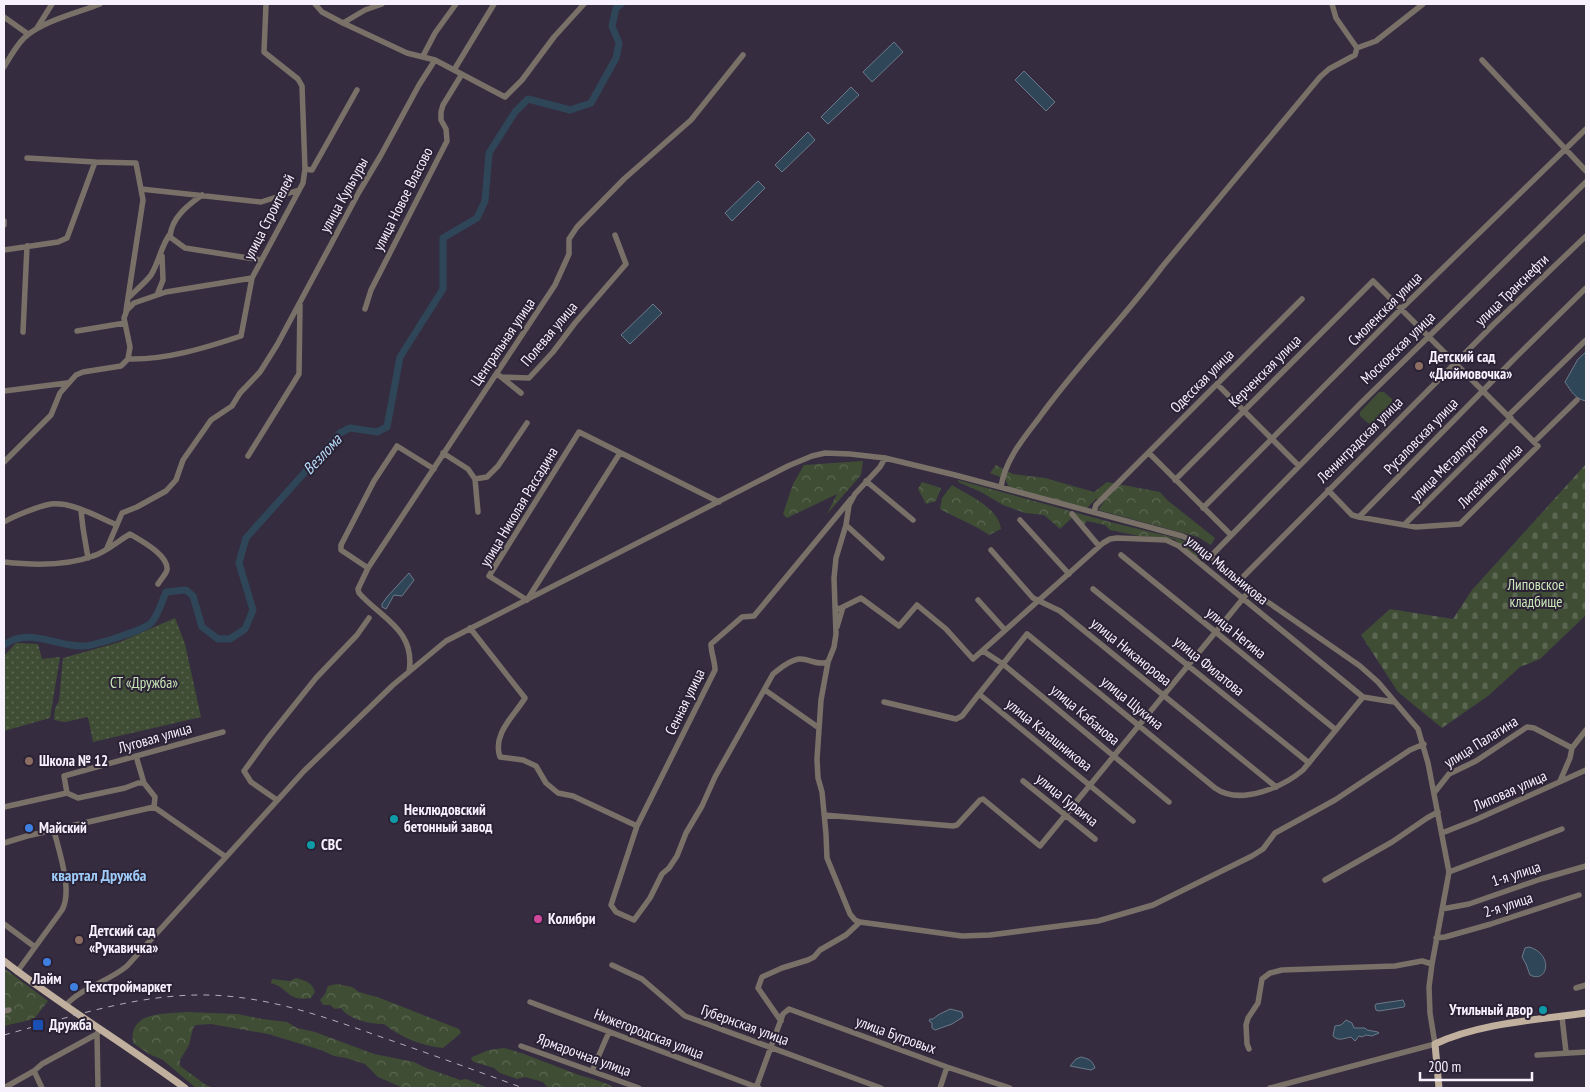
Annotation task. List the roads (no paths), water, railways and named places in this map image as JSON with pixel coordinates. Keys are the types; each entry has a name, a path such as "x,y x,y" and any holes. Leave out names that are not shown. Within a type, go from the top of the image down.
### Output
{"main road":[{"path":"4,961 75,1012 99,1032 185,1088"},
{"path":"1439,1088 1435,1044 1450,1037 1472,1031 1586,1014"},
{"path":"172,1079 181,1088"}],"street":[{"path":"37,28 52,4"},
{"path":"4,67 20,43 37,28 100,4"},
{"name":"улица Строителей","path":"128,358 151,358 204,348 241,336 252,278 302,183 305,169 302,86 298,79 264,52 266,4"},
{"path":"315,4 322,12 343,23 407,53 435,60 505,98 522,80 554,37 584,4"},
{"path":"343,23 365,10 382,4"},
{"path":"423,56 435,33 456,4"},
{"path":"454,70 494,4"},
{"path":"1332,4 1336,18 1357,48"},
{"path":"1001,487 1003,472 1018,445 1065,383 1141,295 1162,266 1320,77 1329,68 1354,55 1357,48 1376,41 1423,4"},
{"path":"4,17 28,34"},
{"name":"Центральная улица","path":"409,672 411,657 406,641 392,623 359,593 358,589 368,568 443,453 498,376 555,285 569,254 569,239 577,227 624,179 691,120 744,55"},
{"name":"улица Культуры","path":"107,548 122,513 166,491 176,480 184,460 211,420 232,406 240,393 260,372 277,345 419,85 435,60"},
{"path":"1482,60 1565,150 1586,170"},
{"name":"улица Новое Власово","path":"365,309 371,290 447,141 446,129 440,120 441,112 443,105 462,74"},
{"path":"305,169 312,170 357,90"},
{"name":"Смоленская улица","path":"1203,508 1401,309 1586,129"},
{"path":"4,462 51,415 60,393 68,383 83,372 121,366 128,358 130,346 125,323 143,200 136,163 27,158"},
{"path":"4,250 58,242 67,238 95,162"},
{"name":"Московская улица","path":"1211,556 1428,337 1586,182"},
{"path":"141,189 261,202 299,190"},
{"path":"128,298 150,276 170,234 170,229 181,213 202,195"},
{"path":"170,234 170,237 185,248 261,260"},
{"name":"Полевая улица","path":"498,376 529,378 553,352 575,323 626,264 615,235"},
{"name":"улица Транснефти","path":"1455,363 1586,236"},
{"path":"23,332 27,246"},
{"path":"157,295 163,280 162,252"},
{"path":"126,313 134,303 157,295 252,278"},
{"name":"Керченская улица","path":"1175,480 1373,281 1401,309"},
{"name":"Русаловская улица","path":"1358,517 1586,288"},
{"name":"Одесская улица","path":"1094,512 1096,505 1302,299"},
{"path":"248,456 299,374 300,302"},
{"path":"1401,309 1536,444"},
{"path":"78,331 125,323"},
{"name":"улица Металлургов","path":"1405,524 1586,340"},
{"name":"Ленинградская улица","path":"1239,581 1455,363"},
{"path":"498,376 521,393"},
{"path":"4,391 68,383"},
{"path":"1217,384 1299,466"},
{"name":"Литейная улица","path":"1405,524 1416,527 1460,524 1577,400"},
{"path":"475,479 487,477 498,466 527,424"},
{"name":"улица Николая Рассадина","path":"620,453 527,600 489,576 579,432 720,502"},
{"path":"368,568 341,550 341,545 374,481 396,446 434,469"},
{"path":"443,453 468,469 475,479 478,512"},
{"path":"65,1006 78,994 127,966 277,800 331,745 409,672 446,641 788,466 812,456 840,453 885,458 1001,487 1188,538 1198,544 1250,590 1370,675 1386,697 1396,703 1416,726 1424,744 1434,793 1436,814 1442,833 1449,872 1429,987 1435,1044 1270,1088"},
{"path":"1148,453 1231,535"},
{"path":"836,634 834,578 836,558 846,526 851,499 880,467 885,458"},
{"path":"866,481 913,520"},
{"path":"1328,490 1352,515 1405,524"},
{"name":"Сенная улица","path":"765,690 715,777 702,806 686,833 677,856 669,868 662,874 650,898 634,920 616,912 612,905 637,826 713,676 715,660 711,644 742,617 754,616 851,499"},
{"path":"4,522 12,517 50,504 66,505 116,528 115,534 121,539"},
{"path":"81,511 82,528 88,558"},
{"path":"1072,514 1099,546"},
{"path":"1020,520 1069,574"},
{"path":"846,526 882,558"},
{"path":"4,562 45,564 88,558 99,554 130,534 157,551 167,565 167,571 158,584"},
{"name":"улица Мыльникова","path":"843,607 861,598 899,626 917,605 946,630 973,659 1108,540 1116,538 1166,540 1173,542 1363,698"},
{"name":"улица Никанорова","path":"991,550 1037,601 1057,608 1276,787"},
{"name":"улица Негина","path":"1121,555 1336,730"},
{"name":"улица Филатова","path":"1093,588 1309,763"},
{"path":"824,815 957,826 983,799 1040,846 1250,590"},
{"path":"978,600 1005,630"},
{"path":"835,607 839,609 843,607 834,647 828,662 821,700 818,778 822,792 828,861 850,914 855,920 860,922 962,936 990,935 1057,927 1109,918 1153,904 1260,851 1274,832 1323,808 1416,747 1424,744"},
{"path":"277,800 251,782 244,771 316,678 357,635 369,618"},
{"path":"470,628 525,698 518,710 503,727 497,750 500,757 523,760 536,766 546,783 558,793 573,796 637,826"},
{"name":"улица Щукина","path":"1003,664 1028,634 1220,792 1251,794 1276,787"},
{"name":"улица Кабанова","path":"982,651 1003,664 1169,802"},
{"path":"819,728 765,690 776,672 795,660 801,659 820,664 828,662"},
{"path":"884,702 956,719 962,716 1003,664"},
{"name":"улица Калашникова","path":"979,694 1133,821"},
{"path":"1276,787 1295,777 1309,763 1363,698 1386,697"},
{"name":"улица Палагина","path":"1434,793 1449,774 1476,762 1527,727 1534,728 1572,748"},
{"path":"1560,781 1570,758 1572,748 1586,730"},
{"name":"Луговая улица","path":"67,792 64,776 223,732"},
{"path":"136,756 144,784 155,797 154,807"},
{"name":"Липовая улица","path":"1442,833 1586,770"},
{"name":"улица Гурвича","path":"1023,781 1095,840"},
{"path":"4,807 67,792 78,798 120,790 138,783 144,784"},
{"path":"4,843 154,807 226,857"},
{"path":"1326,880 1436,814"},
{"name":"1-я улица","path":"1449,872 1562,829"},
{"path":"17,972 62,910 66,900 66,888 54,830"},
{"name":"1-я улица","path":"1442,909 1469,904 1541,879 1586,866"},
{"name":"2-я улица","path":"1436,938 1520,915 1579,895"},
{"path":"757,1088 781,1021 758,988 762,977 782,968 808,960 820,950 846,935 860,922"},
{"path":"4,924 35,947"},
{"path":"1249,1049 1247,1021 1258,1003 1262,979 1270,973 1288,969 1395,966 1418,961 1432,964"},
{"name":"Губернская улица","path":"612,965 642,979 685,1016 881,1088"},
{"path":"1576,988 1586,985"},
{"name":"Нижегородская улица","path":"530,1002 757,1088"},
{"name":"улица Бугровых","path":"781,1021 783,1014 789,1009 1010,1088"},
{"path":"1562,1017 1566,1052"},
{"path":"4,1088 99,1032"},
{"path":"98,1088 99,1032"},
{"path":"592,1071 609,1032"},
{"name":"Ярмарочная улица","path":"521,1046 639,1088"},
{"path":"1537,1055 1586,1052"},
{"path":"940,1088 947,1067"},
{"path":"34,1071 42,1088"}],"water":[{"path":"894,42 903,52 872,82 863,72"},
{"path":"1024,71 1055,102 1046,111 1015,80"},
{"path":"851,87 859,95 828,124 821,117"},
{"path":"808,132 815,140 782,172 775,165"},
{"path":"758,181 765,188 732,221 725,213"},
{"path":"653,304 662,313 630,344 621,335"},
{"path":"1586,352 1586,401 1576,396 1565,382 1578,359"},
{"path":"409,573 414,580 402,596 394,595 386,609 382,607 387,597"},
{"path":"1529,947 1537,951 1545,961 1546,967 1544,972 1536,977 1530,975 1522,957 1525,948"},
{"path":"1403,1000 1404,1007 1376,1010 1376,1004"},
{"path":"950,1009 962,1012 963,1017 952,1024 935,1030 932,1028 930,1019"},
{"path":"1346,1020 1352,1023 1354,1028 1365,1028 1379,1033 1372,1036 1359,1036 1355,1041 1351,1037 1335,1038 1333,1036 1335,1026 1341,1025"},
{"path":"1081,1057 1090,1060 1095,1068 1091,1070 1070,1066 1076,1059"}],"waterway":[{"name":"Везлома","path":"4,645 13,640 33,637 82,646 106,641 128,634 151,623 160,608 166,592 186,590 193,596 202,627 218,639 230,639 245,629 253,610 239,563 246,538 340,433 350,428 377,432 387,427 400,357 443,289 443,238 477,218 485,201 489,153 515,112 528,99 570,110 591,103 616,58 619,43 612,26 616,8 621,4"}],"railway":[{"path":"4,1035 75,1015 148,999 197,995 245,998 315,1014 523,1088"}],"place":[{"name":"Детский сад «Дюймовочка»","path":"1419,366"},
{"name":"Школа № 12","path":"29,761"},
{"name":"Неклюдовский бетонный завод","path":"394,819"},
{"name":"Майский","path":"29,828"},
{"name":"СВС","path":"311,845"},
{"name":"Колибри","path":"538,919"},
{"name":"Детский сад «Рукавичка»","path":"79,940"},
{"name":"Лайм","path":"47,962"},
{"name":"Техстроймаркет","path":"74,987"},
{"name":"Утильный двор","path":"1543,1010"},
{"name":"Дружба","path":"38,1025"}],"district":[{"name":"квартал Дружба","path":"99,875"}],"park label":[{"name":"Липовское кладбище","path":"1536,594"},
{"name":"СТ «Дружба»","path":"144,683"}]}
